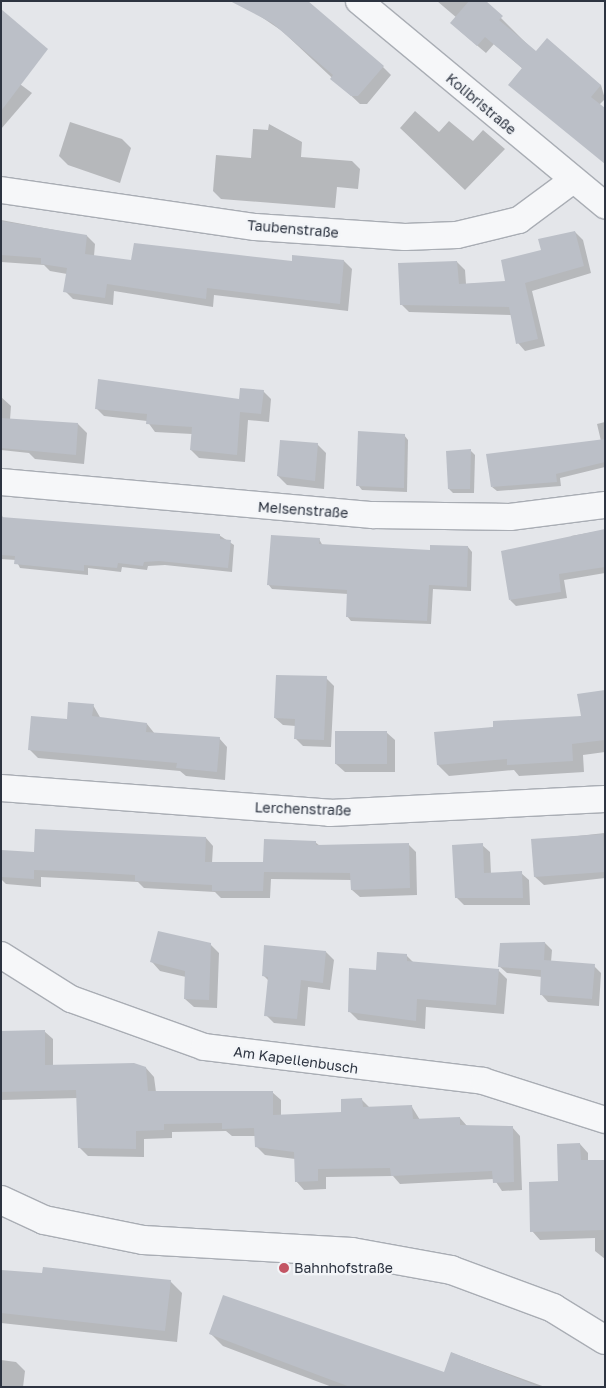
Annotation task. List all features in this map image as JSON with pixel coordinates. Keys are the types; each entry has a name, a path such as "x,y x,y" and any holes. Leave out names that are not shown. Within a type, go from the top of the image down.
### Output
{"street":[{"name":"Kolibristraße","path":"359,1 605,206"},
{"name":"Taubenstraße","path":"1,190 255,226 405,237 457,234 519,220 573,180"},
{"name":"Meisenstraße","path":"1,482 373,515 510,517 605,505"},
{"name":"Lerchenstraße","path":"1,788 330,813 605,799"},
{"name":"Am Kapellenbusch","path":"1,955 71,999 204,1047 483,1082 605,1120"},
{"path":"1,1200 44,1220 143,1240 352,1252 451,1270 554,1308 605,1340"}],"building":[{"path":"230,1 308,1 384,66 358,96 351,96 330,79 333,75 272,23"},
{"path":"469,1 486,1 503,16 499,20 536,51 547,38 601,85 591,97 605,108 605,164 508,85 522,68 485,37 477,46 450,23"},
{"path":"1,9 48,49 1,111"},
{"path":"1,221 87,235 85,254 131,260 134,243 292,261 292,255 344,260 340,304 207,288 206,299 107,284 105,298 63,292 67,268 41,264 41,258 1,255"},
{"path":"575,231 584,266 525,283 538,339 516,344 509,307 400,305 398,263 457,261 459,284 505,281 501,260 541,250 538,239"},
{"path":"98,379 239,399 240,388 264,390 261,414 240,412 237,455 190,450 192,427 146,424 147,414 95,409"},
{"path":"1,418 78,423 76,455 1,448"},
{"path":"358,431 405,434 404,488 356,486"},
{"path":"605,439 605,462 556,474 557,482 491,487 486,454"},
{"path":"280,440 318,443 315,481 277,476"},
{"path":"471,449 470,489 448,489 446,451"},
{"path":"1,517 220,534 220,539 231,540 228,568 159,561 144,562 143,566 118,563 117,568 84,565 84,571 14,564 15,556 1,555"},
{"path":"605,529 605,567 559,574 561,592 509,600 501,551"},
{"path":"271,535 320,538 319,544 430,550 430,545 468,546 467,587 429,585 427,621 346,617 347,590 267,585"},
{"path":"276,675 327,676 324,740 294,739 295,719 274,718"},
{"path":"605,690 605,740 572,744 573,761 507,765 507,759 437,765 434,732 493,727 493,721 581,716 577,694"},
{"path":"68,702 94,704 92,716 147,723 146,732 220,737 217,772 176,768 177,763 28,750 31,716 67,719"},
{"path":"335,731 387,731 387,764 335,764"},
{"path":"35,829 206,837 205,862 263,862 264,839 316,841 316,845 409,843 410,888 351,890 350,873 264,872 263,891 212,891 212,885 135,881 135,875 87,872 34,870 34,879 1,877 1,850 34,852"},
{"path":"603,834 605,872 534,877 531,839"},
{"path":"483,843 484,873 522,871 523,898 455,898 452,845"},
{"path":"158,931 211,943 209,1000 184,999 185,971 150,962"},
{"path":"545,942 544,960 595,964 592,999 540,995 541,970 498,967 500,943"},
{"path":"264,945 326,951 323,983 301,980 297,1019 264,1016 268,977 262,976"},
{"path":"377,952 407,954 407,961 499,969 496,1005 417,999 416,1021 348,1012 349,968 376,970"},
{"path":"45,1030 45,1065 134,1063 146,1067 148,1091 273,1091 273,1115 341,1112 341,1099 362,1098 363,1107 412,1105 413,1119 460,1117 460,1125 513,1126 514,1182 493,1183 492,1171 391,1176 390,1168 318,1169 318,1181 295,1182 294,1152 255,1147 254,1128 222,1129 222,1123 164,1124 164,1130 136,1131 136,1149 78,1148 76,1090 1,1092 1,1031"},
{"path":"580,1143 581,1160 605,1160 605,1230 530,1232 529,1182 558,1181 557,1144"},
{"path":"43,1267 171,1280 165,1331 1,1313 1,1270 42,1273"},
{"path":"223,1295 444,1372 451,1352 540,1387 350,1387 209,1334"}],"place":[{"name":"Bahnhofstraße","path":"284,1268"}]}
